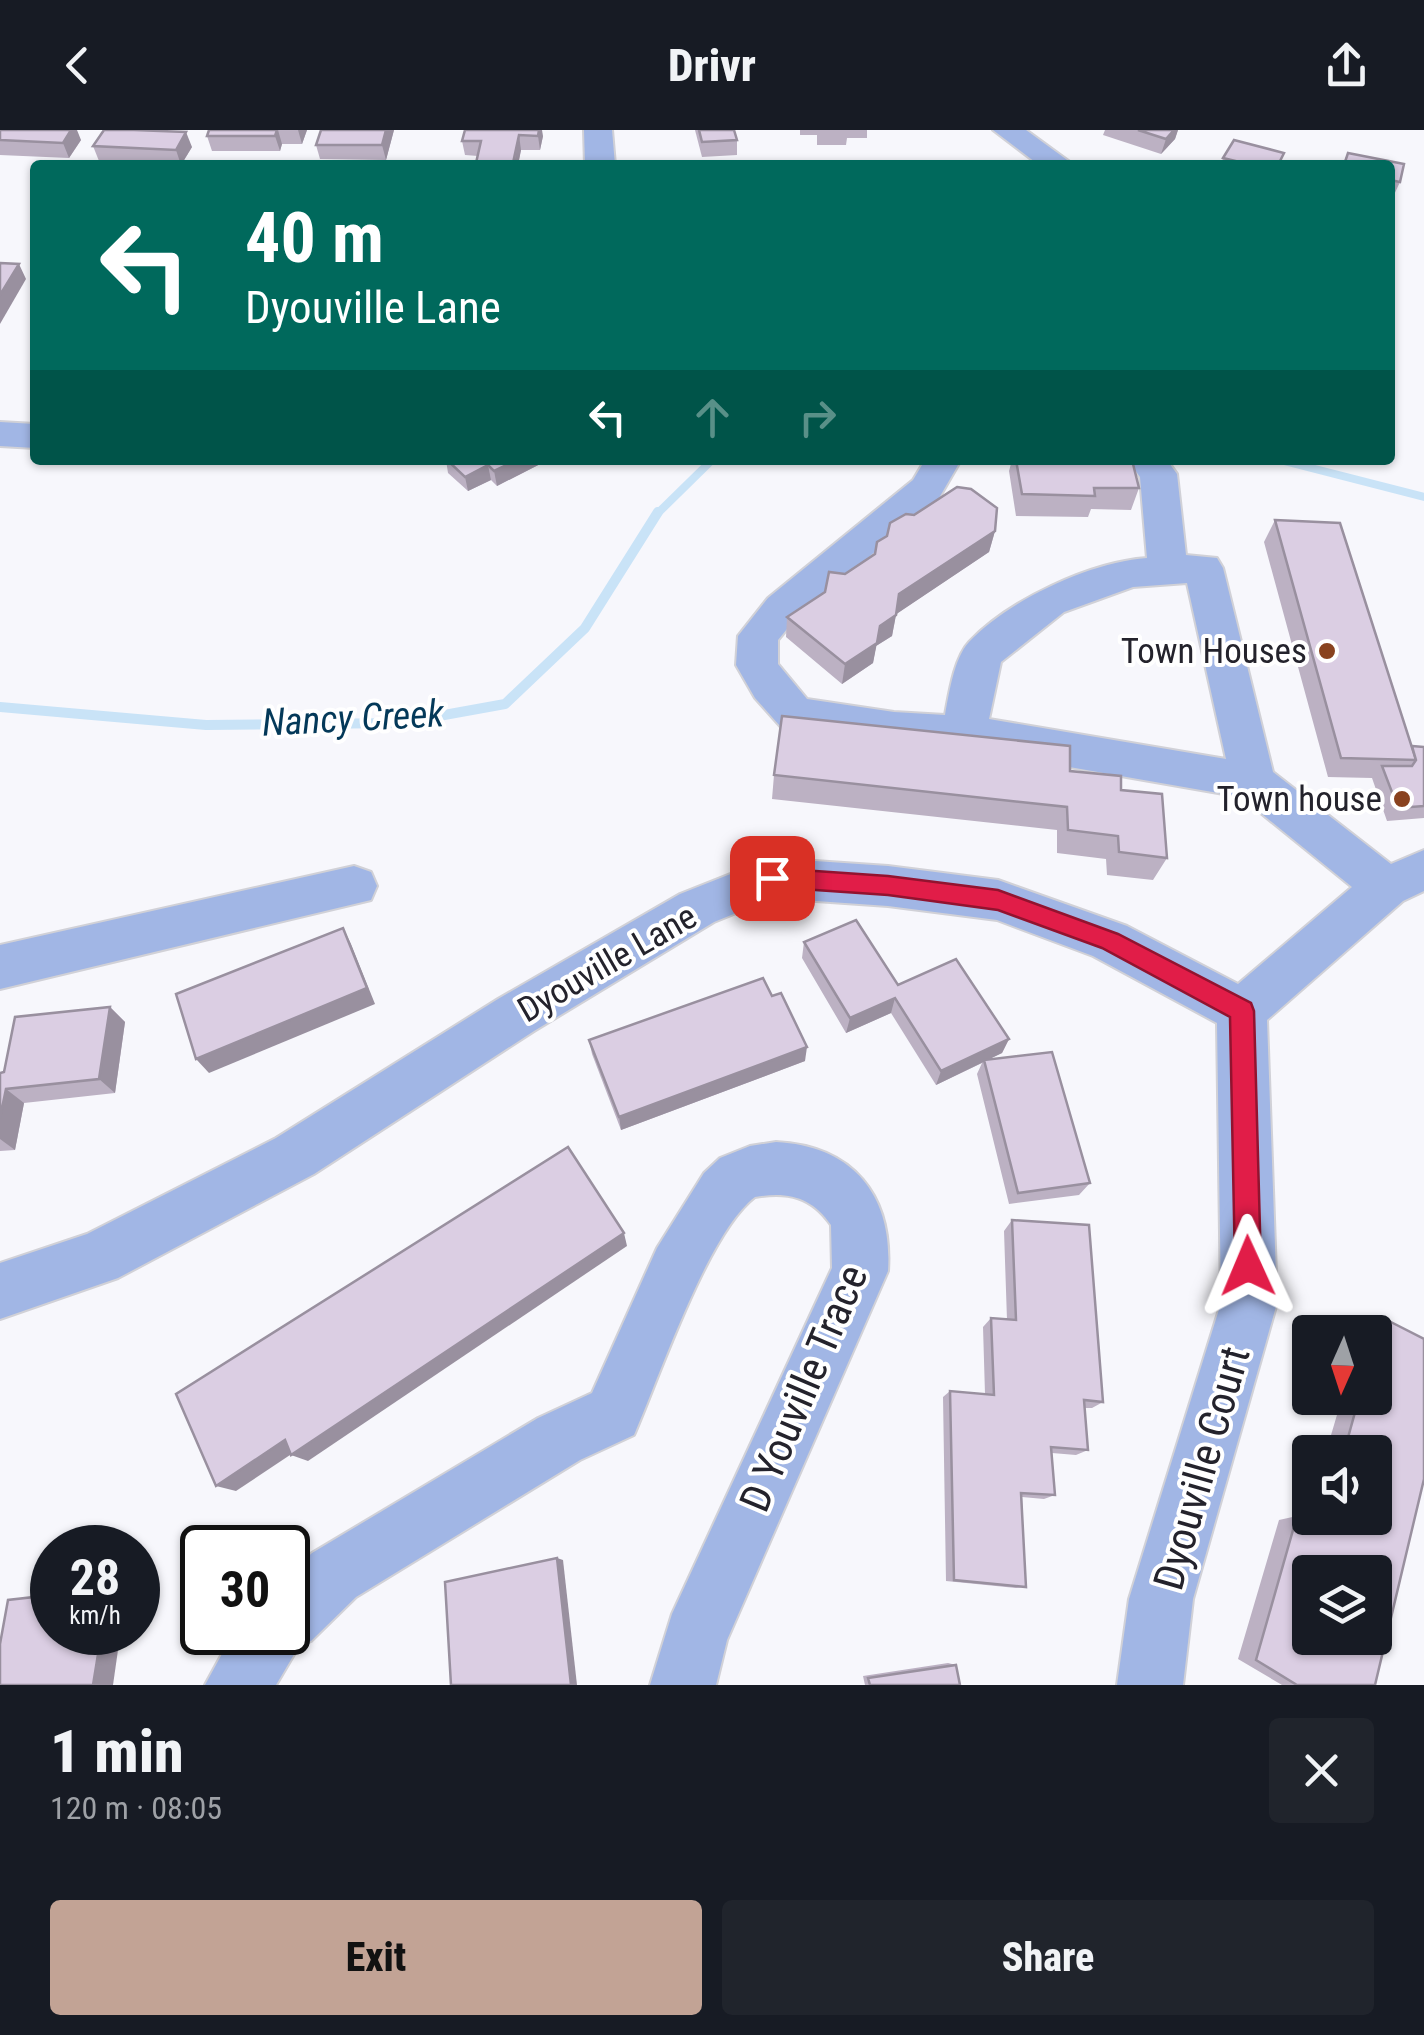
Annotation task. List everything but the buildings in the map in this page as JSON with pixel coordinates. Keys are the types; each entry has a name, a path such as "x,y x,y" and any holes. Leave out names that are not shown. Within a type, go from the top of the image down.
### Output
{"street":[{"path":"598,130 600,160"},
{"path":"1007,130 1052,160"},
{"path":"0,434 30,436"},
{"path":"940,465 926,489 782,608 758,636 758,665 770,687 795,714 894,728 972,733 1253,781 1405,879 1242,1011"},
{"path":"1150,465 1158,474 1168,570"},
{"path":"972,733 966,714 982,654 1050,602 1130,573 1202,568 1253,781"},
{"name":"Dyouville Lane","path":"0,1292 98,1258 295,1156 516,1016 697,908 772,878 888,886 998,900 1110,941 1242,1011"},
{"path":"0,967 354,886"},
{"name":"Dyouville Court","path":"1150,1685 1161,1599 1249,1303 1242,1011"},
{"name":"D Youville Trace","path":"310,1597 334,1575 559,1439 614,1414 638,1361 659,1297 732,1180 772,1167 815,1174 846,1195 864,1235 860,1271 695,1637 683,1685"},
{"path":"238,1685 257,1655"}],"waterway":[{"name":"Nancy Creek","path":"657,514 707,465"},
{"name":"Nancy Creek","path":"1299,465 1424,497"},
{"name":"Nancy Creek","path":"0,707 206,725 400,723 505,704 585,628 658,512"}],"place":[{"name":"Town Houses","path":"1327,651"},
{"name":"Town house","path":"1402,799"}],"route":[{"path":"772,878 888,886 998,900 1110,941 1242,1011 1248,1266"}]}
